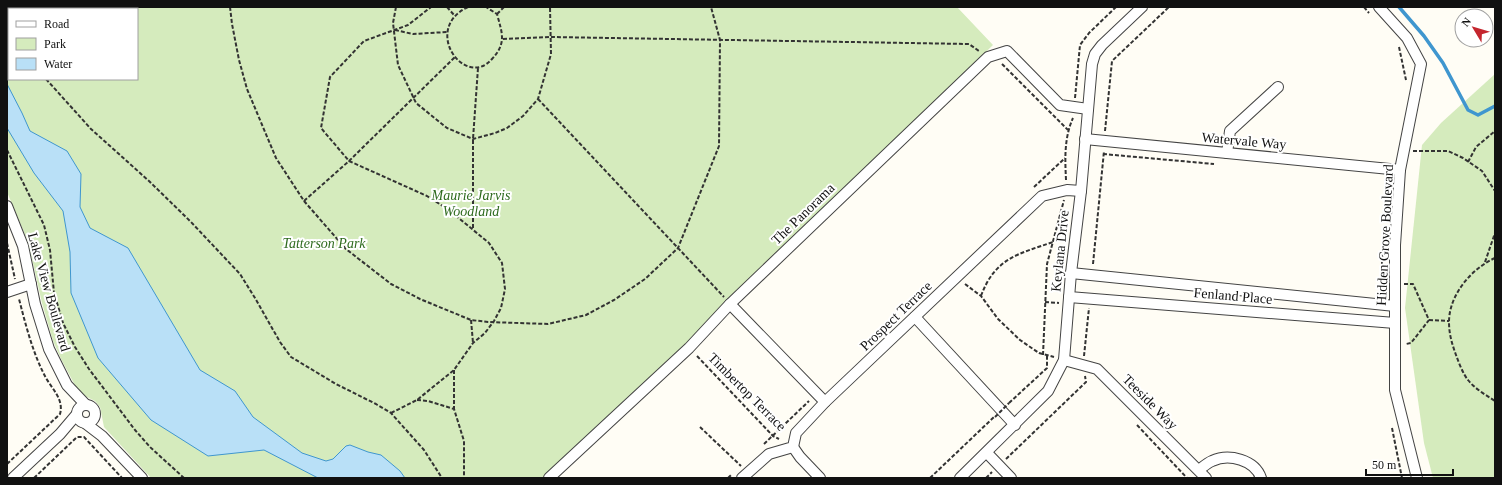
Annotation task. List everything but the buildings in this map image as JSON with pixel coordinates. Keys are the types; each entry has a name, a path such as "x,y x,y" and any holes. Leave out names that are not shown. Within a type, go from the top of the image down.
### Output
{"street":[{"name":"Keylana Drive","path":"960,478 1048,392 1064,360 1071,273 1081,191 1092,64 1095,54 1102,45 1142,7"},
{"name":"Hidden Grove Boulevard","path":"1378,7 1407,38 1421,64 1400,170 1395,245 1395,390 1417,478"},
{"name":"The Panorama","path":"549,478 689,348 730,304 988,57 1007,51 1060,105 1088,109"},
{"path":"1227,153 1230,131 1278,87"},
{"name":"Watervale Way","path":"1085,139 1400,170"},
{"name":"Prospect Terrace","path":"793,447 796,434 825,402 1042,196 1067,190 1081,191"},
{"name":"Lake View Boulevard","path":"7,206 22,246 40,322 49,349 67,385 80,418"},
{"name":"Fenland Place","path":"1071,273 1395,306"},
{"path":"7,292 31,284"},
{"name":"Fenland Place","path":"1069,296 1395,323"},
{"path":"730,304 825,402"},
{"path":"915,317 1015,425"},
{"name":"Teeside Way","path":"1064,360 1098,369 1202,474"},
{"name":"Lake View Boulevard","path":"67,385 86,405"},
{"path":"80,418 80,407 86,405 92,406 102,436"},
{"path":"80,418 91,422 95,417"},
{"path":"13,478 60,434 80,418"},
{"path":"80,418 102,436 142,478"},
{"path":"745,475 769,454 793,447 800,457 820,478"},
{"path":"987,453 1011,478"},
{"path":"1202,474 1210,461 1219,458 1236,458 1251,464 1262,478"}],"path":[{"path":"230,7 239,60 247,89 276,158 304,201 346,249 391,284 420,299 471,320 548,324 586,315 614,300 645,279 678,248 719,146 720,40 711,7"},
{"path":"396,7 393,23 398,65 413,98 416,103 447,128 473,139 495,134 507,128 523,116 538,99 551,54 550,7"},
{"path":"391,413 417,400 454,370 474,343 485,333 494,321 501,308 505,289 502,263 489,243 473,228 427,196 349,161 321,128 330,77 364,41 408,25 431,7"},
{"path":"447,7 455,15"},
{"path":"468,7 455,15 449,24 447,32 449,46 455,57 466,66 478,68 489,63 496,55 503,39 497,14 486,7"},
{"path":"497,14 504,7"},
{"path":"1092,275 1112,62 1170,7"},
{"path":"394,30 413,34 447,32"},
{"path":"503,39 551,37 969,44 988,57"},
{"path":"304,201 349,161 455,57"},
{"path":"998,61 1068,130"},
{"path":"473,228 473,139 478,68"},
{"path":"47,80 91,129 191,222 240,274 280,342 291,357 336,384 391,413 424,450 442,478"},
{"path":"538,99 730,304"},
{"path":"1468,162 1476,147 1495,131"},
{"path":"7,150 44,225 50,250 54,293 64,323 75,347 89,369 140,436 155,453 184,478"},
{"path":"1404,152 1448,150 1482,171 1495,191"},
{"path":"1043,355 1047,264 1067,190"},
{"path":"1485,262 1495,233"},
{"path":"981,296 991,275 1010,258 1053,242"},
{"path":"7,244 26,327 45,377 61,403 62,408 60,414 7,464"},
{"path":"1495,258 1485,262 1467,280 1453,301 1449,321 1451,340 1459,363 1468,380 1481,392 1495,401"},
{"path":"956,278 981,296 998,319 1020,340 1043,355 1064,360"},
{"path":"1395,284 1413,284 1429,320"},
{"path":"986,478 1086,382 1084,366 1090,298"},
{"path":"471,320 474,343"},
{"path":"1429,320 1449,321"},
{"path":"1395,346 1411,343 1429,320"},
{"name":"Timbertop Terrace","path":"689,348 773,436 793,447"},
{"path":"930,478 1047,368 1047,356"},
{"path":"454,370 454,409 464,441 464,478"},
{"path":"417,400 454,409"},
{"path":"700,427 745,475"},
{"path":"34,478 77,437 84,437 122,478"}],"green space":[{"name":"Tatterson Park","path":"7,7 957,7 993,45 547,478 151,478 104,427 100,407 95,401 85,396 77,389 61,359 53,341 42,303 26,237 7,192"},
{"path":"1495,74 1495,478 1433,478 1424,443 1405,308 1422,145 1441,123"}],"water":[{"path":"7,84 30,131 67,151 81,174 80,207 90,228 128,248 200,370 235,391 253,417 302,453 326,461 333,459 346,446 350,445 381,455 400,471 405,478 318,478 264,450 208,456 151,420 98,358 71,293 70,252 63,211 34,173 7,128"}],"waterway":[{"path":"1399,7 1424,36 1443,63 1468,110 1478,115 1495,106"}],"park label":[{"name":"Maurie Jarvis Woodland","path":"471,204"}]}
